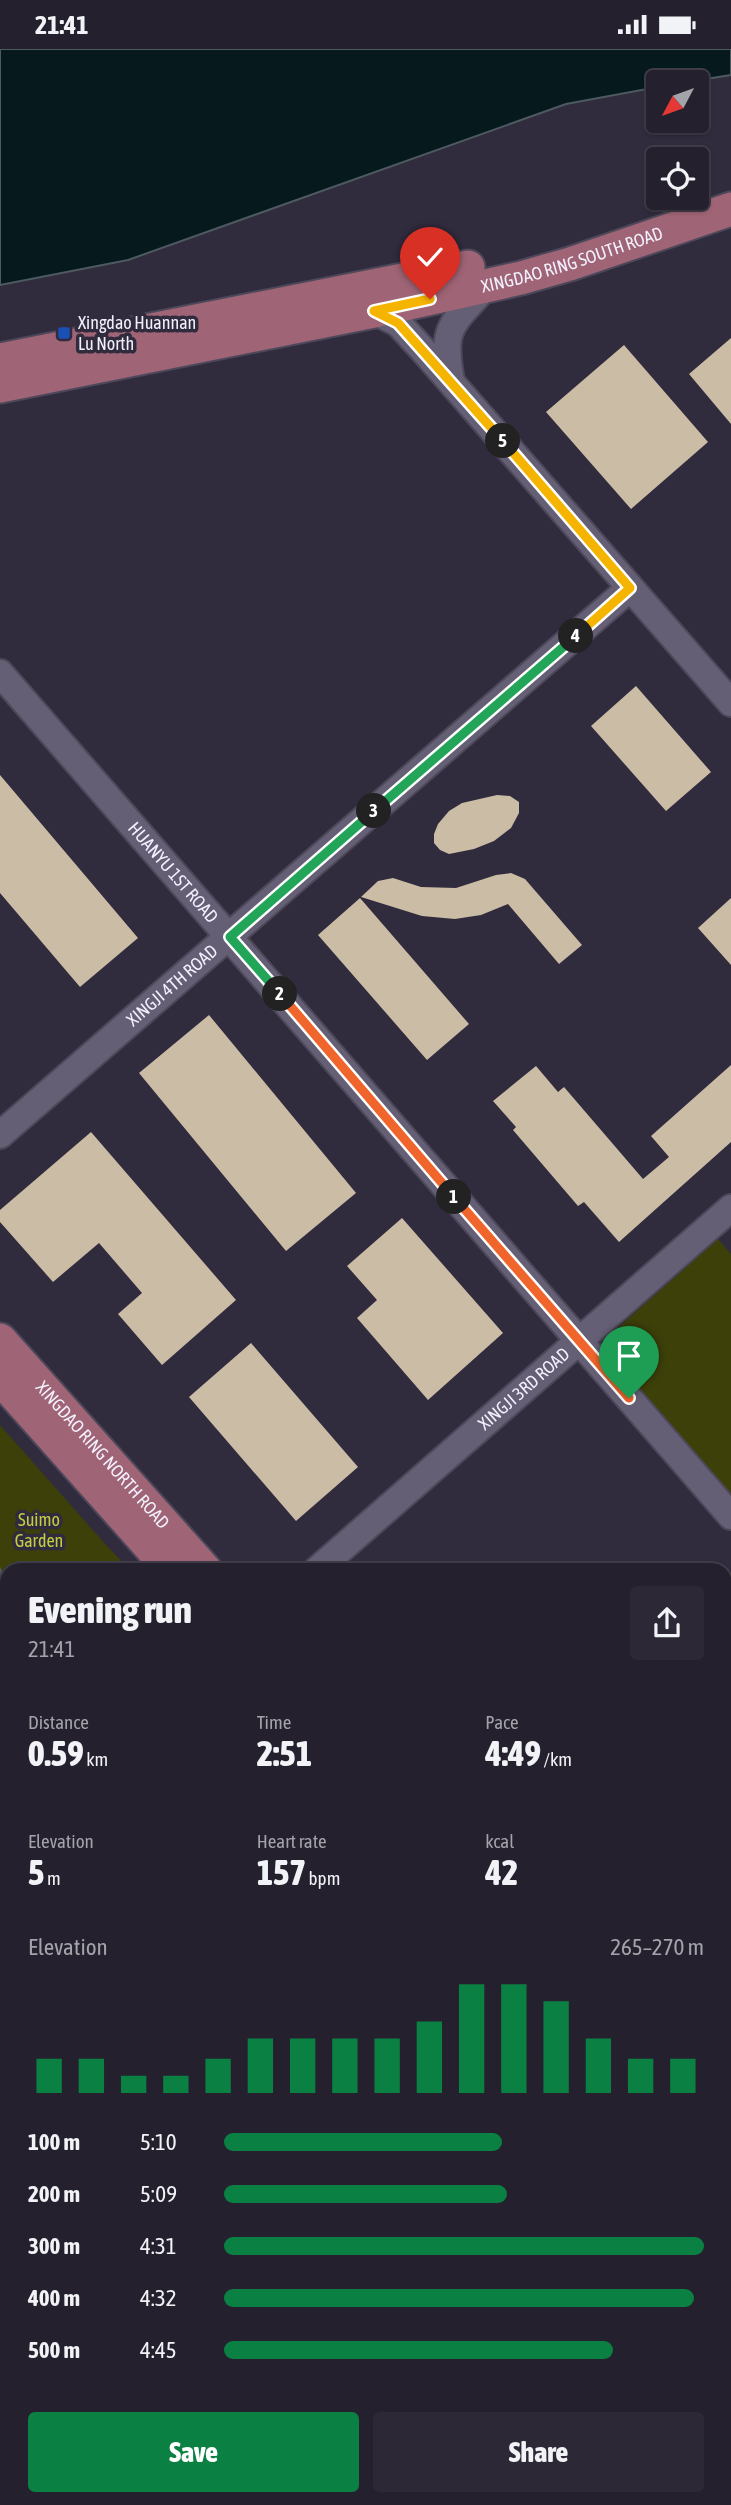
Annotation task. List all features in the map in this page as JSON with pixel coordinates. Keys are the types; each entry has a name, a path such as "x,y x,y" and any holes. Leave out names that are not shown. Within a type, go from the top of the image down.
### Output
{"main road":[{"name":"XINGDAO RING SOUTH ROAD","path":"0,360 509,259 606,232 731,188"},
{"name":"XINGDAO RING SOUTH ROAD","path":"0,386 485,287 570,264 731,209"},
{"name":"XINGDAO RING NORTH ROAD","path":"0,1340 199,1563"},
{"name":"XINGDAO RING NORTH ROAD","path":"0,1378 166,1563"}],"street":[{"path":"452,381 448,362 448,333 485,287"},
{"path":"374,311 398,323 452,381 731,703"},
{"name":"XINGJI 4TH ROAD","path":"0,1135 630,588"},
{"name":"HUANYU 1ST ROAD","path":"0,673 731,1516"},
{"name":"XINGJI 3RD ROAD","path":"325,1563 731,1208"}],"green space":[{"path":"718,1239 731,1254 731,1505 607,1361 613,1332"},
{"name":"Suimo Garden","path":"0,1425 123,1563 0,1563"}],"shaded area":[{"path":"0,49 731,49 731,75 709,78 709,70 646,70 646,89 566,104 128,260 0,285"}],"building":[{"path":"731,338 731,424 689,374"},
{"path":"624,345 708,442 631,509 546,412"},
{"path":"636,686 711,772 666,811 591,726"},
{"path":"0,775 138,938 80,987 0,893"},
{"path":"497,795 510,796 519,802 519,813 511,828 494,841 474,849 449,854 440,850 434,843 434,834 438,824 449,811 462,803"},
{"path":"511,873 525,879 582,945 559,964 508,904 481,915 455,919 422,916 361,897 378,881 393,878 421,887 456,888"},
{"path":"360,898 469,1024 427,1060 318,935"},
{"path":"731,898 731,965 698,928"},
{"path":"209,1015 356,1193 286,1251 139,1073"},
{"path":"731,1065 731,1142 619,1242 584,1202 578,1206 513,1130 516,1127 493,1101 536,1066 558,1092 564,1087 643,1179 669,1157 651,1136"},
{"path":"91,1132 236,1300 162,1365 118,1314 142,1293 99,1243 53,1282 0,1222 0,1210"},
{"path":"402,1218 503,1333 428,1400 357,1318 377,1300 347,1266"},
{"path":"251,1343 358,1467 296,1521 189,1397"}],"place":[{"name":"Xingdao Huannan Lu North","path":"64,333"}],"route":[{"path":"430,299 374,311 398,323 452,381 630,588 230,937 629,1398"}]}
